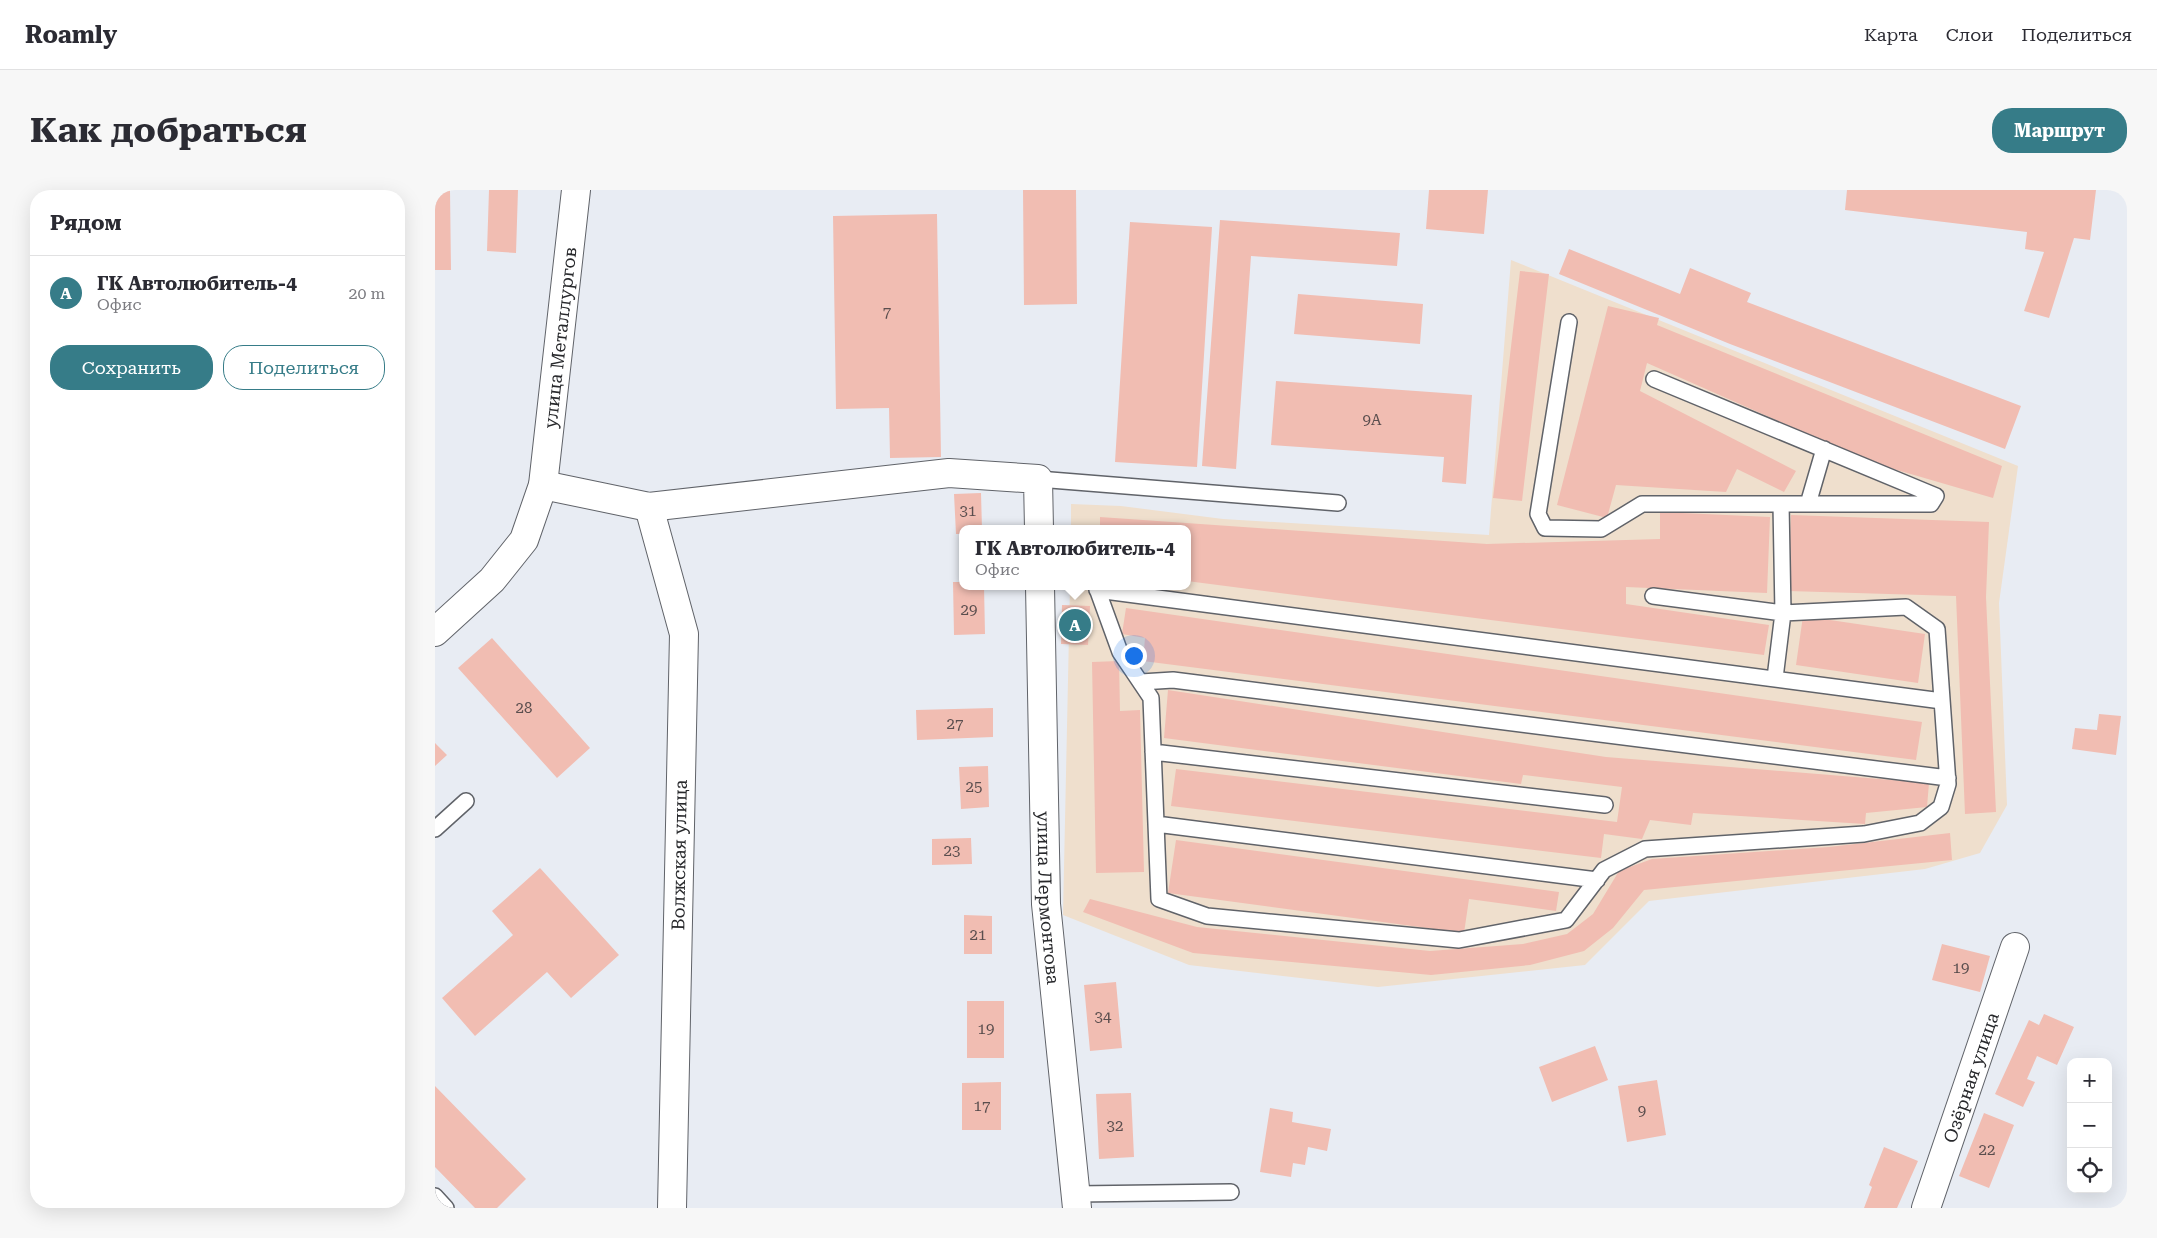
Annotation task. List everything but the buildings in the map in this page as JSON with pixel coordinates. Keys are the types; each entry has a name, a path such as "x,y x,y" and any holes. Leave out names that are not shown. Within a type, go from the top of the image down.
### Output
{"street":[{"name":"улица Металлургов","path":"435,632 492,580 524,540 543,485 576,190"},
{"path":"543,485 649,507 949,473 1038,480 1039,525"},
{"name":"Волжская улица","path":"649,507 684,634 672,1208"},
{"name":"улица Лермонтова","path":"1040,590 1047,904 1077,1201"},
{"name":"Озёрная улица","path":"1926,1208 2015,947"}],"lane":[{"path":"1569,322 1538,514 1545,528 1601,529 1642,504 1931,504 1936,496 1654,379"},
{"path":"1808,504 1824,449"},
{"path":"1038,480 1338,503"},
{"path":"1775,678 1783,613 1781,504"},
{"path":"1098,590 1120,652 1151,698 1159,898 1207,916 1459,940 1566,920 1604,870 1645,849 1864,834 1920,823 1941,807 1948,778 1937,629 1906,607 1783,613 1653,596"},
{"path":"1112,590 1942,700"},
{"path":"1141,682 1173,680 1948,778"},
{"path":"1153,752 1605,805"},
{"path":"435,829 466,801"},
{"path":"1156,824 1597,880"},
{"path":"1077,1201 1231,1192"},
{"path":"435,1196 446,1208"}],"shaded area":[{"path":"1511,260 2018,466 1999,603 2007,805 1980,853 1925,869 1649,901 1585,965 1378,987 1189,965 1063,915 1070,590 1191,590 1191,525 1071,525 1071,504 1121,506 1223,519 1489,535"}],"place":[{"name":"ГК Автолюбитель-4","path":"1075,625"}]}
